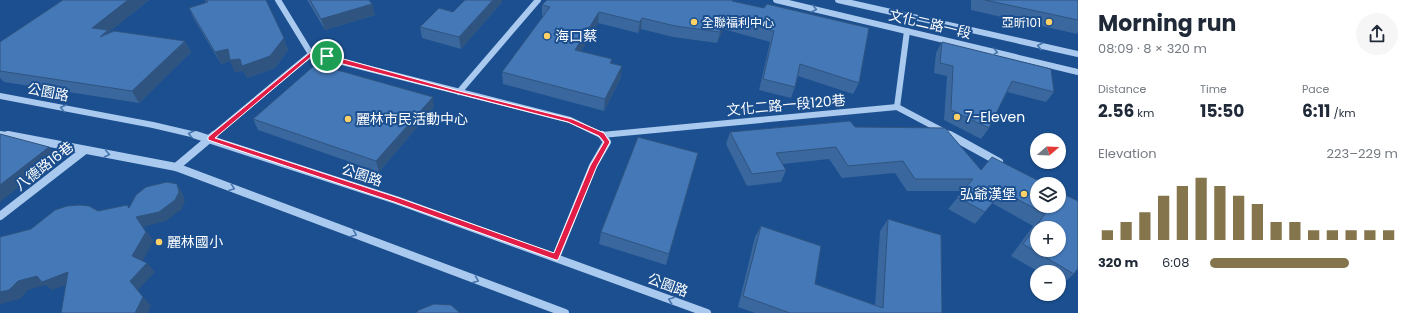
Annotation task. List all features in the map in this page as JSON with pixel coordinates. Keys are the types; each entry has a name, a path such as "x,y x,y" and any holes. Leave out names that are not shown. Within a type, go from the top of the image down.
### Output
{"street":[{"path":"278,0 311,54"},
{"path":"459,92 538,0"},
{"name":"文化二路一段","path":"776,0 1078,72"},
{"name":"文化二路一段","path":"838,0 1078,54"},
{"path":"907,31 897,107 1005,166"},
{"path":"176,167 311,54 327,56 570,120 602,135 607,142 594,166 556,257"},
{"name":"公園路","path":"0,96 153,125 211,139 396,200 707,313"},
{"name":"文化二路一段120巷","path":"602,135 897,107"},
{"path":"0,134 176,167 565,313"},
{"name":"八德路16巷","path":"0,216 85,150"}],"building":[{"path":"63,0 128,0 92,28 108,30 100,37 114,31 185,41 132,91 0,71 0,42"},
{"path":"206,0 266,0 284,38 270,56 242,66 240,59 230,60 228,49 215,52 189,8 208,2"},
{"path":"310,0 369,0 372,4 321,19"},
{"path":"465,0 493,0 459,37 420,27 439,8 453,12"},
{"path":"547,0 732,0 764,8 767,4 869,28 859,83 800,64 795,87 763,79 774,31 725,18 720,32 675,26 642,18 640,22 599,12 575,50 612,59 610,63 622,66 605,99 502,72 550,7 542,5"},
{"path":"985,0 1078,0 1078,20"},
{"path":"942,42 1051,69 1054,92 1012,81 989,128 951,110 953,66 940,63"},
{"name":"麗林市民活動中心","path":"316,64 433,97 376,161 253,119"},
{"path":"850,121 855,127 945,128 981,170 992,157 1031,177 1030,177 1030,206 1002,191 985,212 957,197 973,179 915,179 903,161 848,166 836,147 776,153 786,170 752,174 730,132"},
{"path":"0,134 49,147 0,185"},
{"path":"638,137 698,153 669,254 601,232"},
{"path":"167,182 177,184 179,192 175,200 159,212 136,217 146,232 132,256 147,263 130,281 143,297 135,313 61,313 68,272 42,282 37,276 18,281 9,290 0,292 0,237 31,229 55,210 67,206 89,206 98,211 127,205 129,208 136,195 146,187"},
{"path":"1066,195 1078,201 1078,268 1074,274 1066,269 1066,265 1059,265 1045,257 1066,257 1066,221 1040,221 1045,214 1043,213 1066,213"},
{"path":"888,219 941,235 942,313 790,313 743,296 761,226 821,246 815,284 883,308"},
{"path":"1030,234 1030,248 1023,244"},
{"path":"434,304 451,305 460,313 416,313 419,310"}],"place":[{"name":"全聯福利中心","path":"694,22"},
{"name":"亞昕101","path":"1049,22"},
{"name":"海口蔡","path":"547,36"},
{"name":"7-Eleven","path":"957,117"},
{"name":"麗林市民活動中心","path":"348,119"},
{"name":"弘爺漢堡","path":"1024,194"},
{"name":"麗林國小","path":"159,242"}],"route":[{"path":"311,54 327,56 570,120 602,135 607,142 594,166 556,257 396,200 211,139 311,54"}]}
